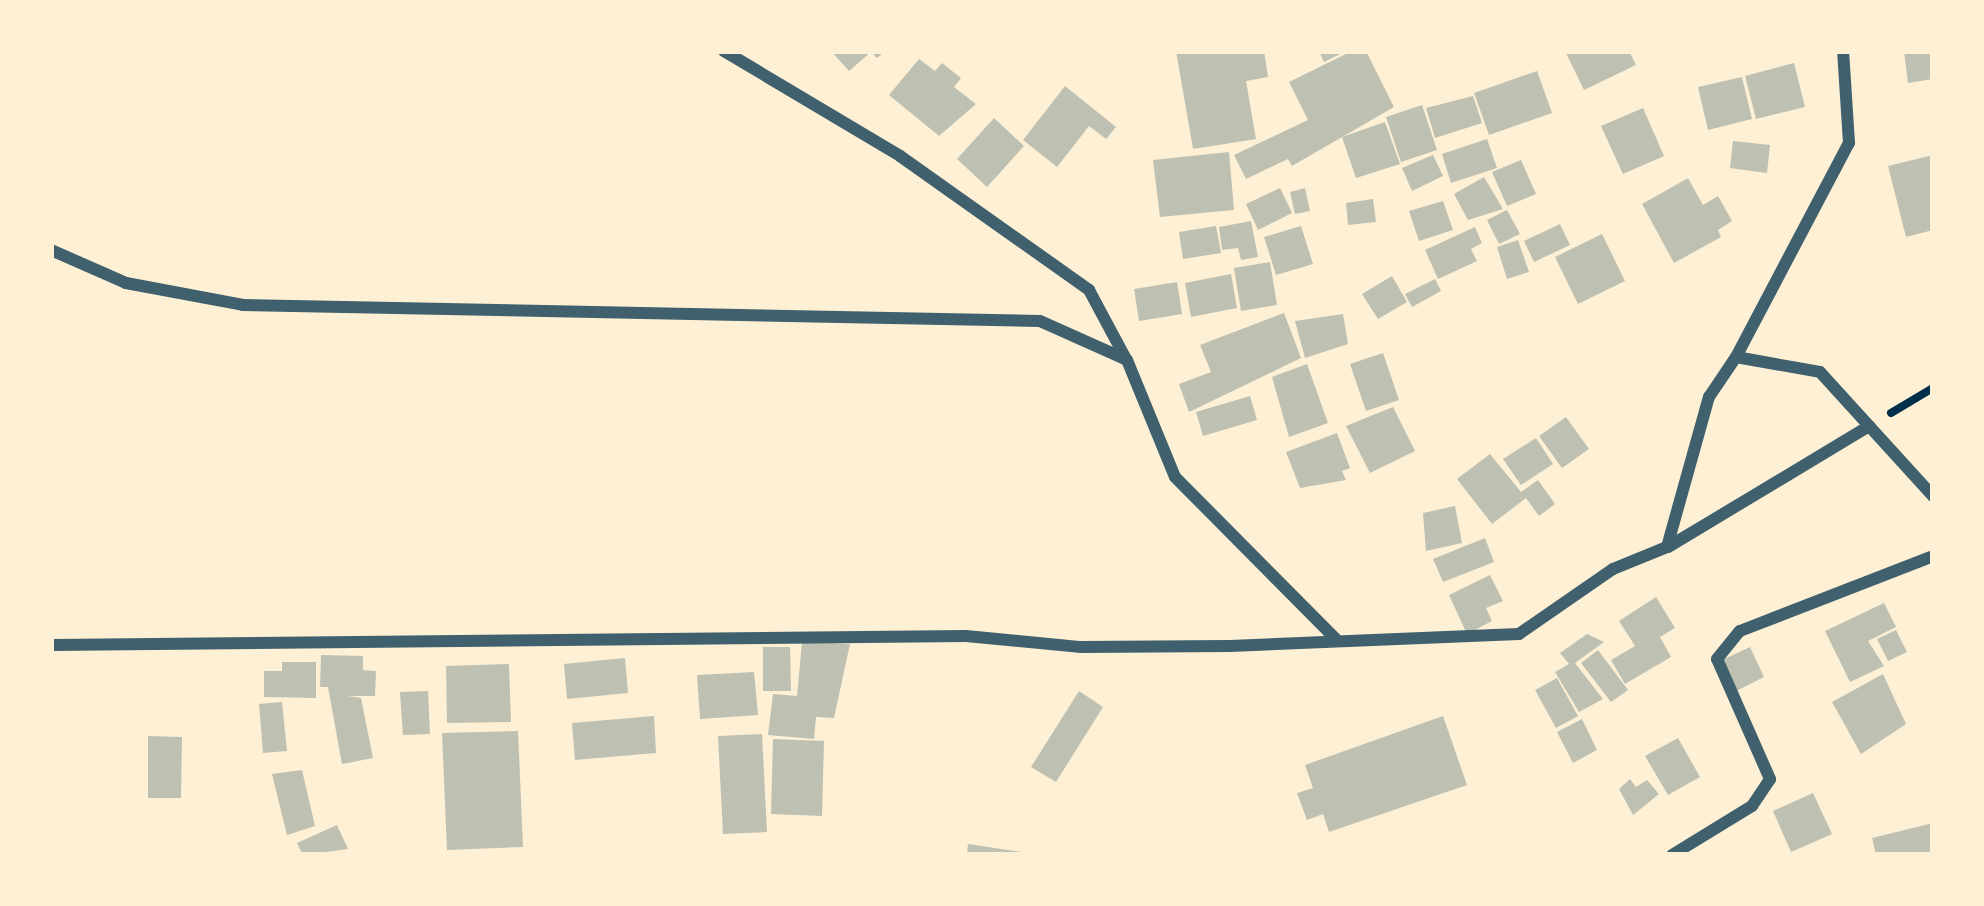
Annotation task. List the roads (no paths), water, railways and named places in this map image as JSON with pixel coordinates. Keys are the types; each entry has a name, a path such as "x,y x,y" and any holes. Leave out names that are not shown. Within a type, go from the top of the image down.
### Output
{"street":[{"path":"724,51 900,156 1088,290 1127,360 1175,477 1338,641"},
{"path":"1667,548 1709,397 1736,357 1849,143 1844,51"},
{"path":"51,250 126,283 243,305 1040,321 1127,360"},
{"path":"1736,357 1820,372 1933,496"},
{"path":"51,645 966,636 1082,646 1519,634 1613,569 1667,548 1869,426"},
{"path":"1672,855 1752,806 1770,779 1717,659 1740,631 1933,556"}]}
